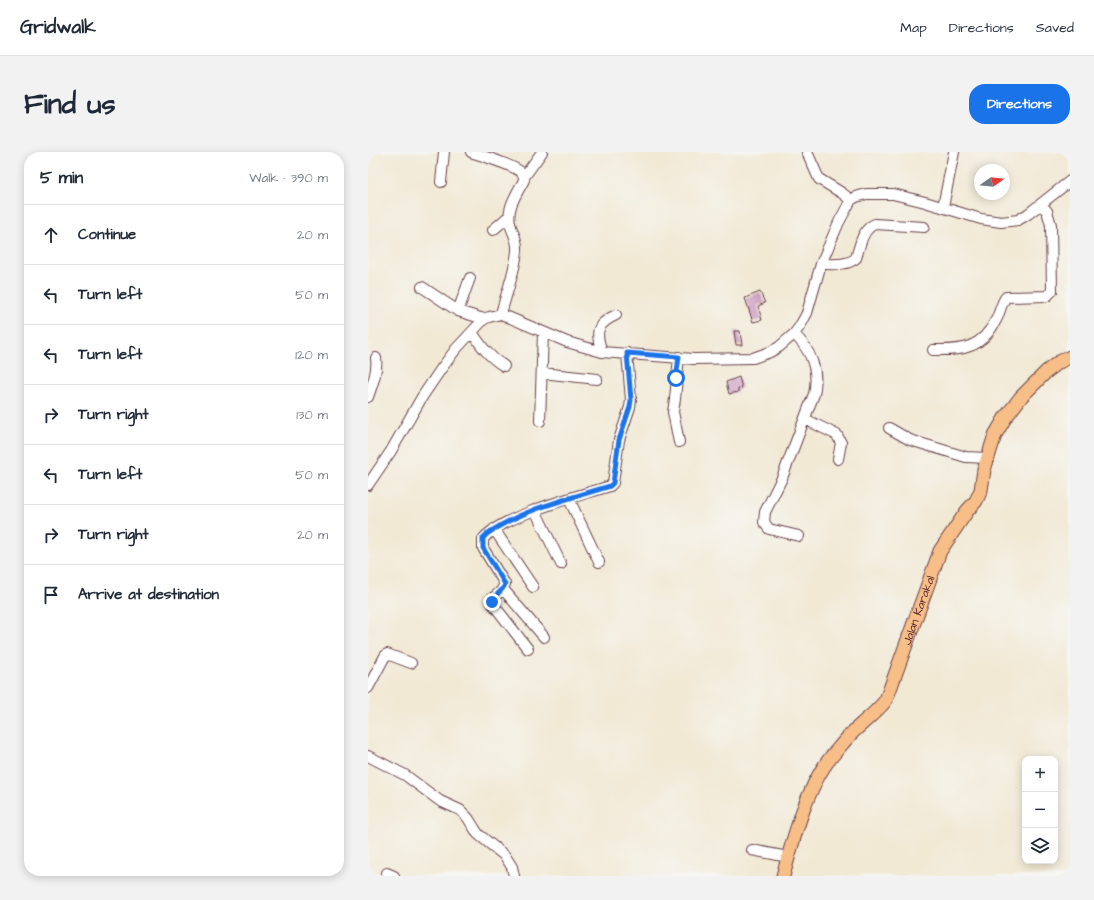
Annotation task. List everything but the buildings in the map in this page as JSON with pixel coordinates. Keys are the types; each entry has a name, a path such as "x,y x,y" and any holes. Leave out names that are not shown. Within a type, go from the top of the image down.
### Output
{"main road":[{"name":"Jalan Karakal","path":"783,876 800,819 815,783 829,758 853,731 878,711 886,700 940,551 967,511 976,501 981,490 987,458 995,435 1005,418 1021,397 1050,369 1059,362 1070,357"}],"street":[{"path":"441,182 444,152"},
{"path":"471,152 520,171 524,177"},
{"path":"501,314 516,259 517,250 517,241 509,216 513,201 524,180 524,177 542,152"},
{"path":"807,152 819,179 838,190 851,200"},
{"path":"943,207 954,152"},
{"path":"368,485 391,451 422,397 441,369 484,319 501,314 567,342 602,352 718,359 753,358 779,347 794,334 800,326 807,313 822,264 842,216 851,200 866,194 893,194 981,219 1001,222 1018,220 1041,205 1070,181"},
{"path":"933,350 953,350 974,345 984,338 996,320 1006,297 1047,296 1050,294 1052,291 1051,225 1046,211 1041,205"},
{"path":"493,230 509,216"},
{"path":"822,264 848,263 853,261 856,258 866,230 875,224 911,225 924,227"},
{"path":"458,311 470,278"},
{"path":"422,287 458,311 484,319"},
{"path":"602,352 599,342 598,329 606,320 616,315"},
{"path":"472,332 489,355 504,366"},
{"path":"540,421 543,332"},
{"path":"794,334 800,339 807,350 815,372 816,378 814,394 782,478 765,512 764,522 769,529 799,536"},
{"path":"528,649 493,604 492,599 503,589 505,584 483,548 483,538 494,529 515,518 610,486 613,483 619,440 631,400 627,353"},
{"path":"679,357 673,412 679,442"},
{"path":"368,397 374,377 376,358"},
{"path":"542,373 597,379"},
{"path":"805,419 837,435 840,443 838,459"},
{"path":"889,428 910,440 966,457 987,458"},
{"path":"569,499 600,562"},
{"path":"535,510 561,564"},
{"path":"494,529 533,587"},
{"path":"503,589 544,637"},
{"path":"368,688 387,654 411,663"},
{"path":"368,756 405,775 440,801 460,810 468,818 478,834 505,856 512,867 514,876"},
{"path":"752,850 788,857"}],"route":[{"path":"492,602 492,599 501,591 505,584 483,548 483,538 487,534 515,518 610,486 613,483 615,478 614,471 619,440 631,400 627,353 679,357 676,378"}]}
